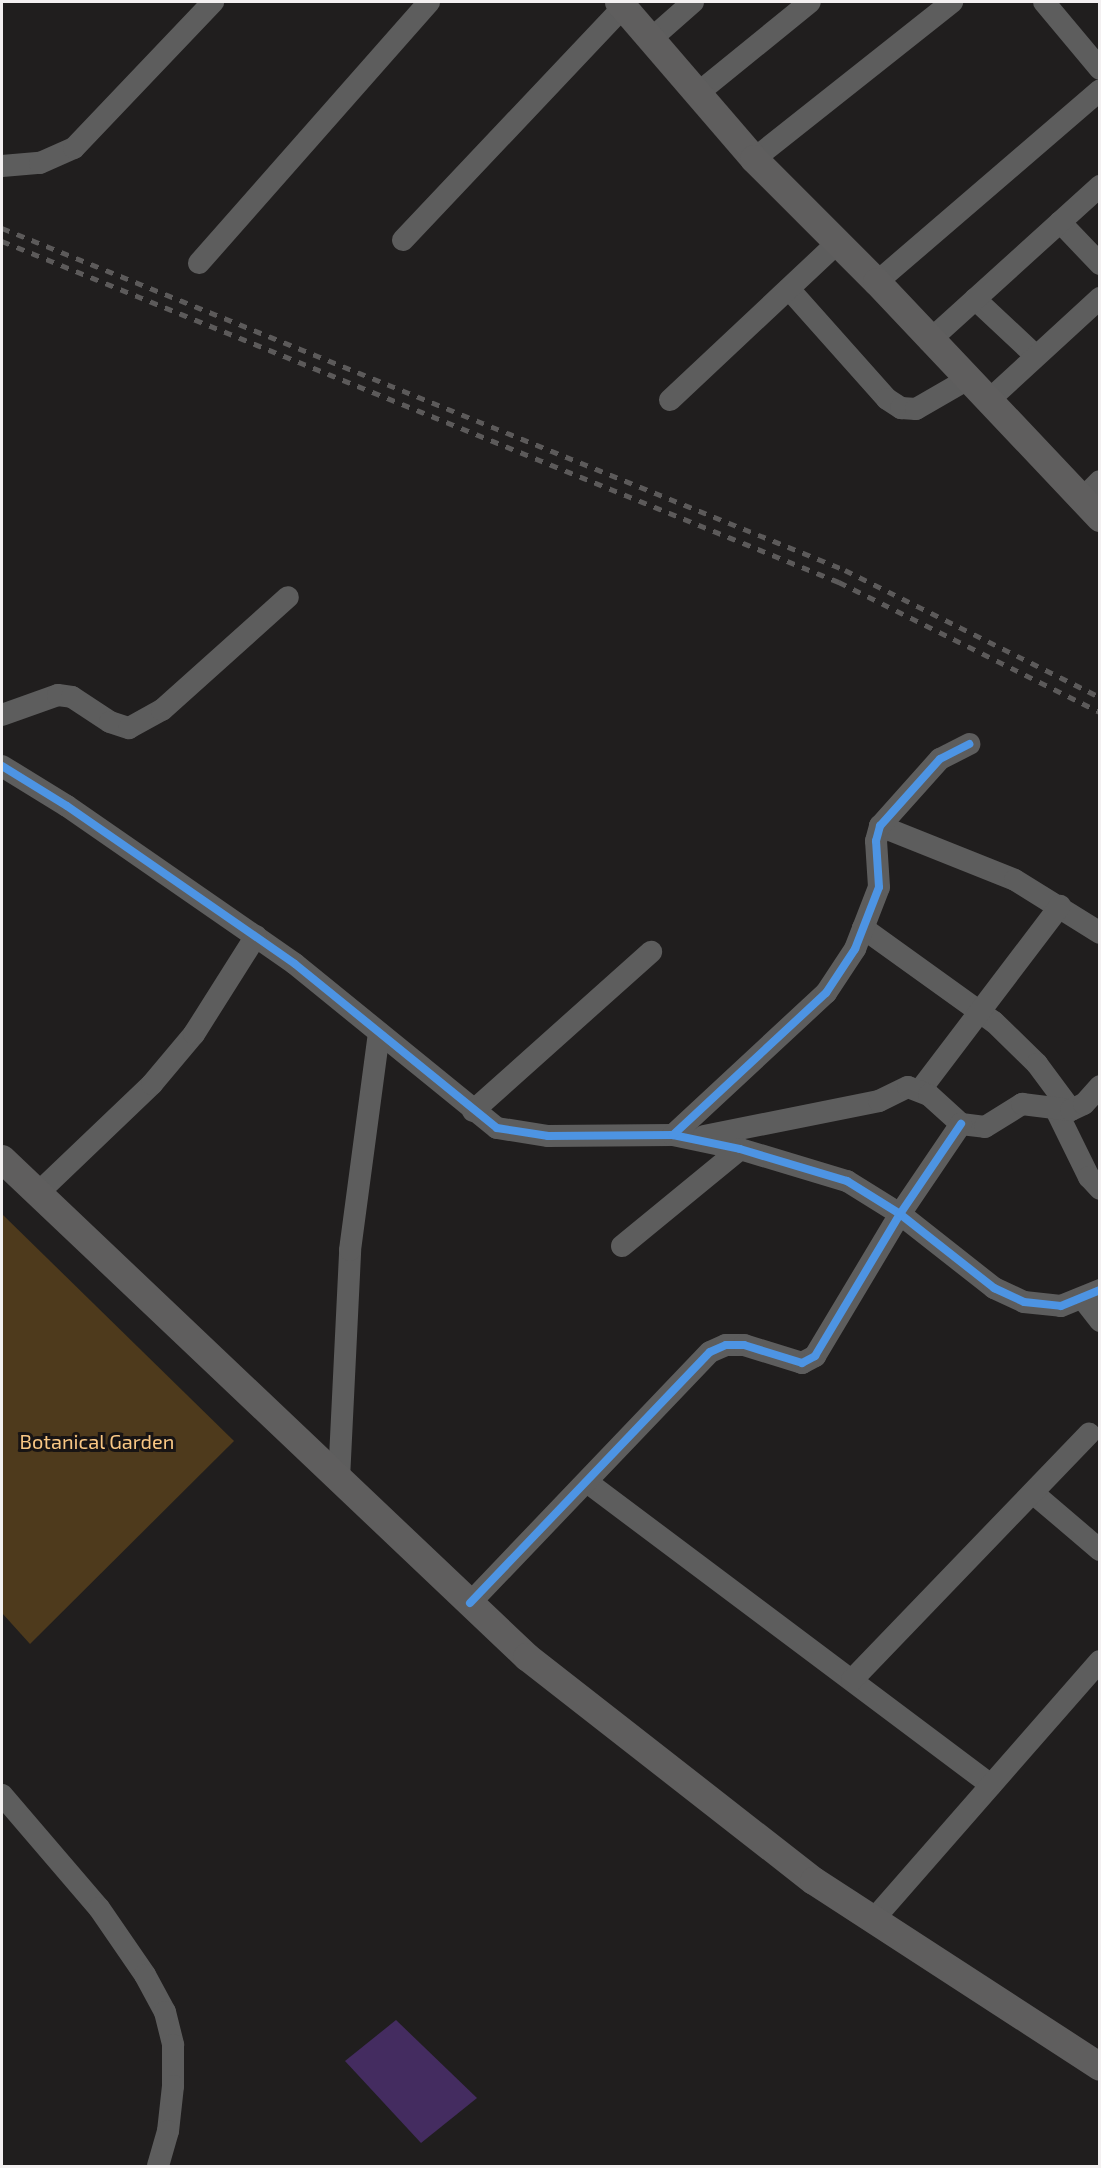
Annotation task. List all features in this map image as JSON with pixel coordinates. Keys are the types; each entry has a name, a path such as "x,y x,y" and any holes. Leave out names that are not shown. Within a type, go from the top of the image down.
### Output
{"main road":[{"path":"622,4 754,159 877,282 929,341 1094,499"},
{"path":"2,1160 470,1603 546,1672 814,1881 1100,2067"}],"street":[{"path":"2,166 40,163 74,148 213,2"},
{"path":"200,262 429,2"},
{"path":"651,39 693,2"},
{"path":"698,93 810,2"},
{"path":"754,159 952,2"},
{"path":"1044,2 1100,69"},
{"path":"403,240 622,4"},
{"path":"877,282 1100,90"},
{"path":"929,341 1100,186"},
{"path":"1060,222 1100,264"},
{"path":"670,400 837,242"},
{"path":"789,289 887,399 901,408 916,409 968,379"},
{"path":"989,400 1100,298"},
{"path":"975,299 1036,356"},
{"path":"2,715 58,695 72,697 110,722 129,728 162,710 288,597"},
{"path":"683,1137 826,993 855,949 879,887 876,841 880,826 940,759 969,744"},
{"path":"2,766 67,806 256,936 497,1128 522,1134 683,1137 740,1149 847,1181 900,1214 994,1288 1043,1306 1061,1306 1091,1295 1100,1321"},
{"path":"880,826 1015,880 1100,933"},
{"path":"921,1089 1060,906"},
{"path":"863,928 981,1011 1037,1064 1063,1109 1084,1169 1100,1189"},
{"path":"38,1193 152,1084 194,1034 256,936"},
{"path":"473,1111 651,952"},
{"path":"339,1479 350,1250 379,1033"},
{"path":"683,1137 879,1101 908,1087 921,1089 961,1124 985,1126 1022,1104 1063,1109 1084,1104 1100,1086"},
{"path":"470,1603 587,1482 691,1367 710,1352 726,1345 744,1345 802,1363 815,1356 900,1214 961,1124"},
{"path":"622,1246 740,1149"},
{"path":"852,1680 1089,1434"},
{"path":"587,1482 991,1785"},
{"path":"1033,1493 1100,1550"},
{"path":"873,1920 1100,1661"},
{"path":"2,1795 99,1908 145,1975 165,2012 173,2045 173,2086 168,2131 158,2166"}],"green space":[{"name":"Botanical Garden","path":"2,1214 234,1441 30,1644 2,1613"}],"shaded area":[{"path":"396,2020 477,2098 421,2143 345,2061"}],"railway":[{"path":"2,228 845,570 1100,697"},
{"path":"2,241 839,582 1100,712"}],"cycle path":[{"path":"673,1135 826,993 855,949 879,887 876,841 880,826 940,759 969,744"},
{"path":"2,766 67,806 295,964 497,1128 548,1136 673,1135 740,1149 847,1181 900,1214 994,1288 1024,1302 1061,1306 1100,1290"},
{"path":"470,1603 710,1352 726,1345 744,1345 802,1363 815,1356 900,1214 961,1124"}]}
